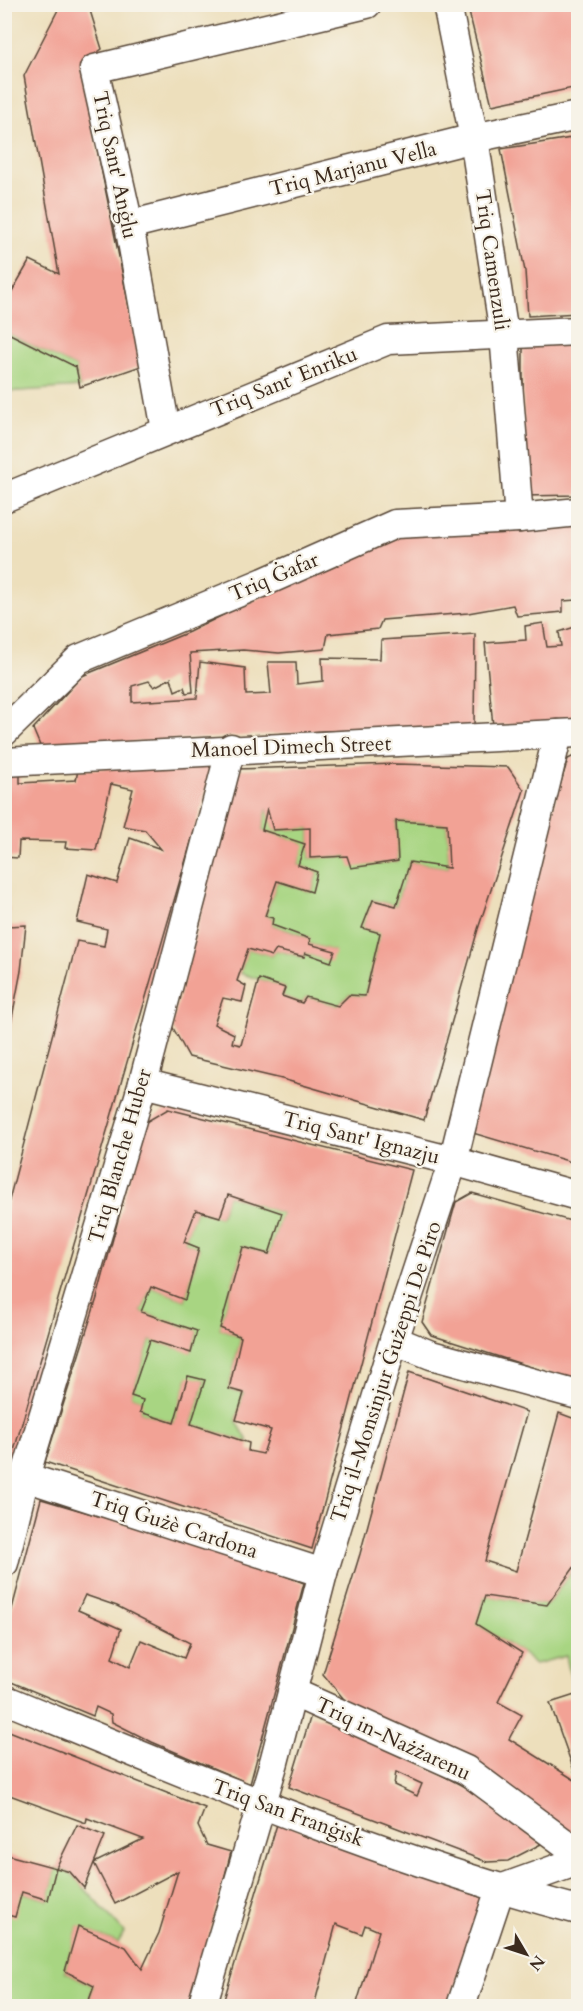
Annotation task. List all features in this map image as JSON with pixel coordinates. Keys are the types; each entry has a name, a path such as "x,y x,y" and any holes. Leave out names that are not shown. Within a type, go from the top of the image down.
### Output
{"street":[{"name":"Triq Sant' Anġlu","path":"166,430 129,225 94,69 367,4"},
{"name":"Triq Camenzuli","path":"447,4 474,138 504,334 519,518"},
{"name":"Triq Marjanu Vella","path":"129,225 474,138 579,116"},
{"name":"Triq Sant' Enriku","path":"4,498 388,340 579,331"},
{"name":"Triq Ġafar","path":"4,732 79,659 264,582 395,524 519,518 579,512"},
{"name":"Manoel Dimech Street","path":"4,762 231,748 338,746 568,733"},
{"name":"Triq il-Monsinjur Ġużeppi De Piro","path":"202,2007 261,1805 323,1573 394,1340 453,1161 568,733"},
{"name":"Triq Blanche Huber","path":"4,1563 25,1477 143,1083 231,748"},
{"name":"Triq Sant' Ignazju","path":"143,1083 453,1161 579,1196"},
{"path":"394,1340 431,1355 579,1395"},
{"name":"Triq Ġużè Cardona","path":"25,1477 323,1573"},
{"name":"Triq in-Nażżarenu","path":"292,1692 466,1770 579,1852"},
{"name":"Triq San Franġisk","path":"4,1699 261,1805 500,1889 579,1910"},
{"path":"461,2007 500,1889 579,1861"}],"green space":[{"path":"4,331 76,367 80,387 5,392"},
{"path":"267,808 274,830 310,828 310,858 347,856 352,867 398,861 396,821 447,824 449,868 410,862 396,906 373,900 362,928 380,933 365,996 349,995 338,1006 306,997 302,1003 282,996 285,988 240,973 248,949 272,956 276,950 303,957 305,953 330,961 334,951 309,944 309,938 272,925 273,918 265,916 277,881 312,892 317,872 298,865 304,844 262,830"},
{"path":"228,1195 282,1213 269,1254 243,1247 220,1328 241,1337 229,1389 244,1393 236,1420 249,1443 191,1424 205,1380 188,1377 174,1423 140,1412 142,1400 131,1396 150,1340 191,1352 197,1331 141,1312 151,1287 185,1300 199,1248 184,1242 196,1210 220,1217"},
{"path":"578,1563 578,1690 574,1691 566,1656 535,1664 522,1653 476,1624 485,1596 547,1605"},
{"path":"56,1868 70,1872 124,1932 118,1943 78,1927 65,1971 94,1986 87,2006 5,2006 7,1944 5,1943 5,1914 22,1892 48,1900"}],"building":[{"path":"61,4 88,4 102,49 80,64 141,366 80,387 76,367 4,331 4,305 30,260 59,274 24,76"},
{"path":"467,4 578,4 578,87 492,105"},
{"path":"578,137 578,313 528,316 525,271 501,149"},
{"path":"578,343 578,495 523,496 523,344"},
{"path":"578,525 578,721 493,726 485,643 526,640 525,626 543,623 547,647 561,646 559,632 575,627 576,600 563,601 563,612 517,616 513,605 468,613 382,620 378,629 328,634 325,649 279,653 243,650 190,653 193,692 186,693 184,687 175,691 171,678 154,687 149,681 132,686 132,702 197,698 200,662 245,668 246,695 271,694 268,662 296,662 297,684 323,681 322,658 380,659 381,640 475,634 474,728 325,731 41,748 33,729 82,676 189,632 241,606 410,531"},
{"path":"578,754 578,1164 466,1131 533,874 568,759"},
{"path":"206,761 212,770 4,1485 4,1219 77,941 104,946 107,929 77,922 88,874 117,883 130,838 161,849 145,830 123,826 133,789 111,784 96,850 65,848 66,842 19,841 18,858 4,857 4,774 20,774 20,783 76,780 78,770"},
{"path":"396,764 508,767 524,790 478,929 424,1120 282,1079 189,1057 172,1026 237,769","holes":["267,808 273,830 310,828 310,858 347,856 351,868 398,861 396,821 447,824 449,868 410,862 396,906 373,900 362,928 380,933 365,996 349,995 338,1006 306,997 302,1003 282,996 285,988 259,979 241,1045 232,1043 234,1034 214,1024 223,998 242,1002 246,986 237,981 248,949 272,956 276,950 304,957 305,953 331,962 335,951 309,944 310,939 272,925 273,918 265,916 277,881 312,892 317,872 298,865 305,844 262,830"]},
{"path":"4,906 9,907 8,926 26,925 21,971 6,1049"},
{"path":"168,1109 412,1170 312,1549 45,1462 97,1298 144,1123","holes":["228,1195 282,1213 269,1254 243,1247 220,1328 241,1337 229,1389 244,1393 236,1420 271,1430 263,1454 248,1451 249,1443 191,1424 205,1380 188,1376 174,1423 140,1412 143,1400 131,1396 150,1340 191,1353 197,1331 141,1312 151,1287 185,1300 199,1248 184,1242 196,1210 220,1217"]},
{"path":"472,1193 578,1223 578,1382 431,1335 422,1322 456,1202"},
{"path":"409,1372 527,1412 485,1561 516,1571 559,1413 578,1420 578,1562 547,1605 485,1596 476,1624 522,1653 498,1702 522,1715 509,1739 578,1782 578,1838 348,1704 323,1674 360,1554"},
{"path":"41,1499 225,1553 304,1583 250,1784 152,1742 112,1722 111,1714 96,1707 93,1716 4,1679 4,1639","holes":["85,1595 117,1606 190,1643 184,1658 141,1640 130,1667 112,1658 121,1629 78,1610"]},
{"path":"578,1694 578,1782 550,1703"},
{"path":"311,1715 358,1731 478,1794 541,1844 508,1861 487,1862 289,1787","holes":["396,1772 422,1784 417,1796 394,1785"]},
{"path":"4,1729 205,1808 198,1826 207,1845 231,1852 191,2006 87,2006 94,1986 65,1971 78,1926 126,1947 142,1969 159,1933 178,1871 115,1904 94,1863 143,1839 87,1818 86,1823 4,1793"},
{"path":"278,1821 485,1899 448,2006 356,2006 379,1931 365,1925 362,1934 336,1924 314,2006 222,2006"},
{"path":"77,1825 105,1836 84,1888 70,1872 56,1868"},
{"path":"4,1854 56,1868 48,1900 22,1892 15,1917 4,1914"}]}
